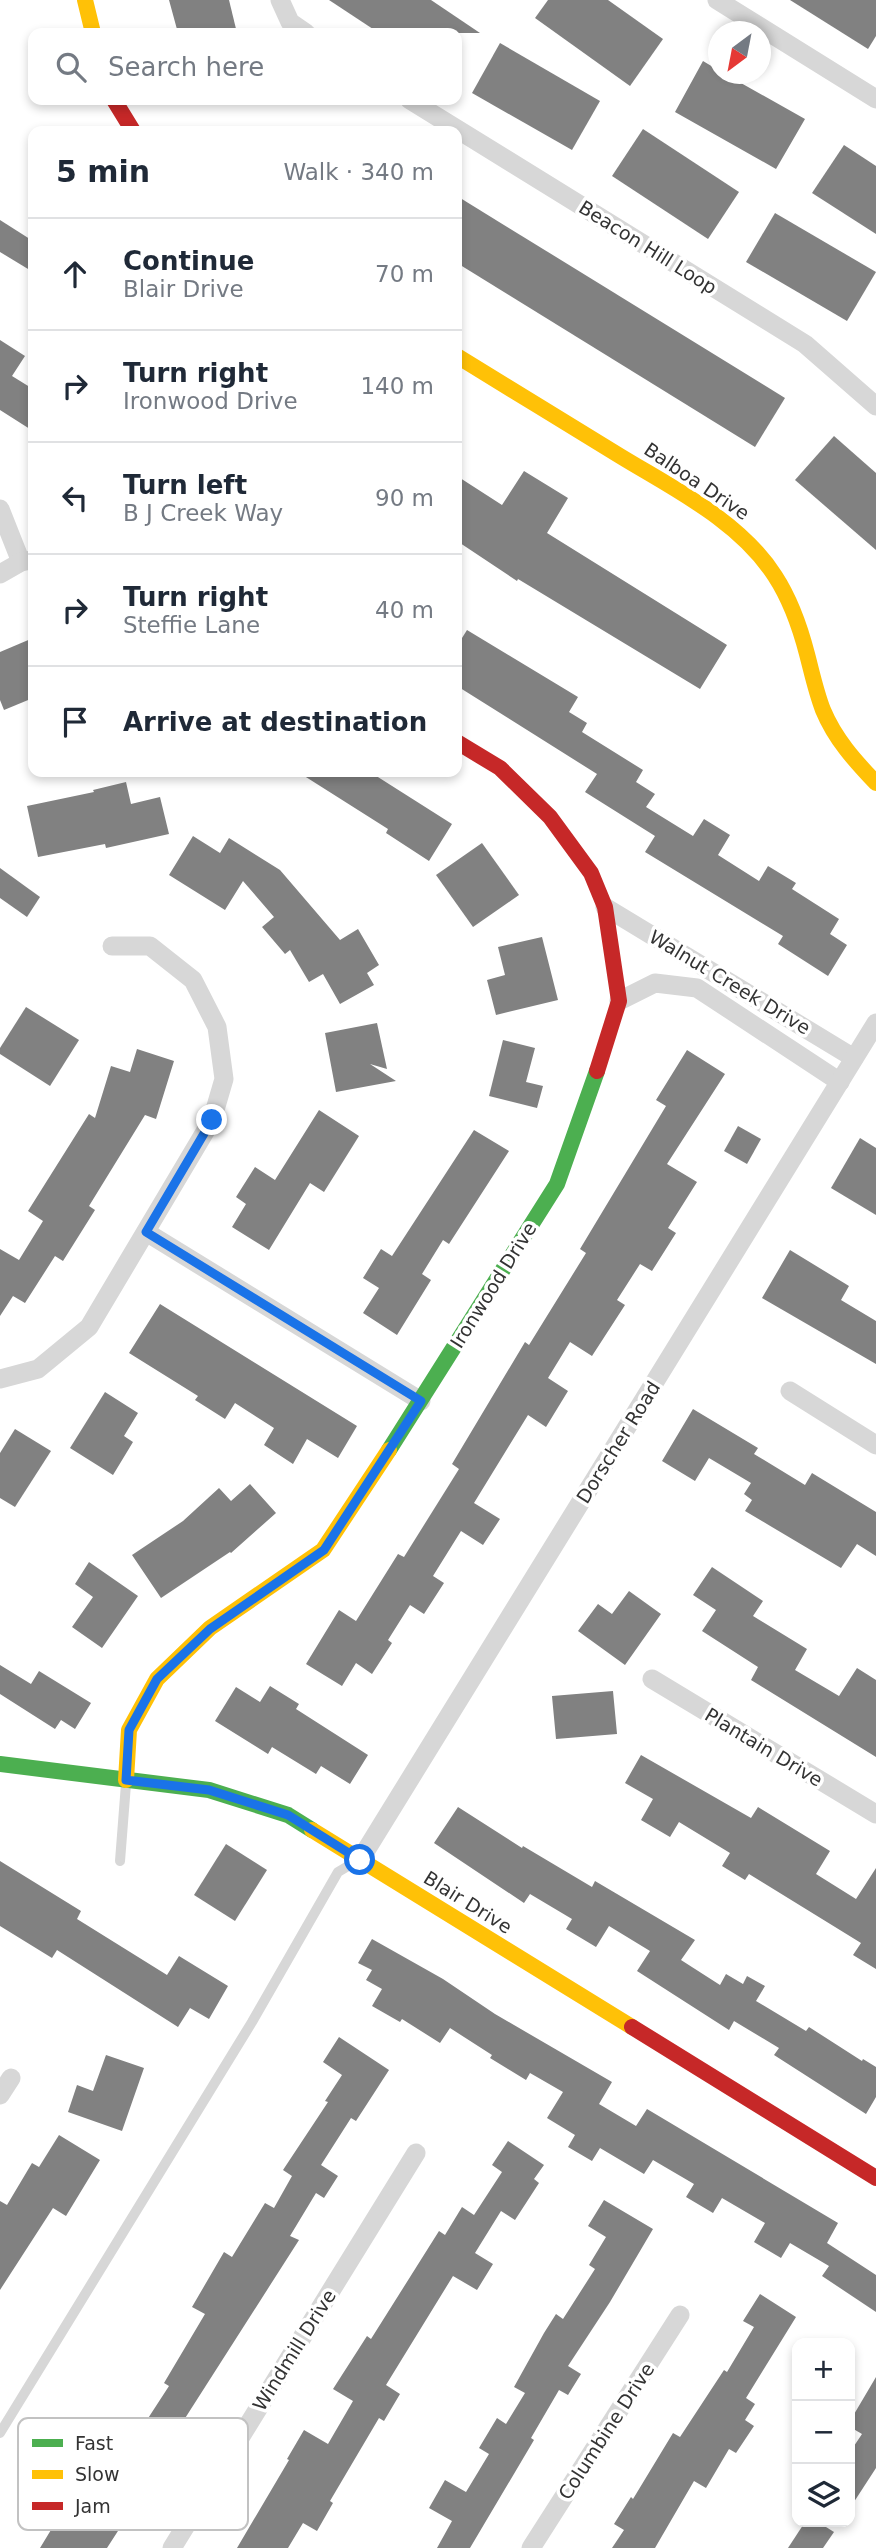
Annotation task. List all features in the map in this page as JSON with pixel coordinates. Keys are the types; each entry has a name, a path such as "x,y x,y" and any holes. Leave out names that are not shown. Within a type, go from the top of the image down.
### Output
{"street":[{"path":"85,0 92,28"},
{"path":"281,0 290,22 299,28"},
{"path":"717,0 876,99"},
{"path":"117,105 130,126"},
{"name":"Beacon Hill Loop","path":"418,105 452,126"},
{"name":"Beacon Hill Loop","path":"462,132 806,344 876,406"},
{"name":"Balboa Drive","path":"462,359 684,495 749,542 774,574 789,605 804,643 815,688 827,720 846,750 876,783"},
{"path":"0,509 27,561 0,574"},
{"name":"Ironwood Drive","path":"126,1780 129,1730 157,1679 210,1629 324,1550 557,1184 592,1089 619,1002 605,907 591,873 550,817 500,768 462,745"},
{"name":"Walnut Creek Drive","path":"605,907 855,1058"},
{"path":"0,1379 38,1369 89,1327 212,1120 224,1080 217,1027 193,980 150,946 112,946"},
{"name":"Walnut Creek Drive","path":"619,1002 655,983 697,988 840,1082"},
{"name":"Dorscher Road","path":"360,1860 876,1023"},
{"path":"146,1232 421,1401"},
{"path":"790,1391 876,1445"},
{"name":"Plantain Drive","path":"652,1679 876,1814"},
{"name":"Blair Drive","path":"0,1764 209,1790 288,1815 876,2178"},
{"path":"0,2095 11,2078"},
{"name":"Windmill Drive","path":"248,2425 416,2153"},
{"name":"Columbine Drive","path":"531,2548 680,2315"},
{"name":"Windmill Drive","path":"172,2548 183,2530"}],"lane":[{"path":"120,1861 126,1780"},
{"path":"0,2433 251,2022 338,1871 360,1860"}],"building":[{"path":"169,0 229,0 236,28 177,28"},
{"path":"329,0 431,0 480,33 462,33 462,28 371,28"},
{"path":"548,0 608,0 663,39 630,86 535,18"},
{"path":"790,0 876,0 876,36 868,49"},
{"path":"500,43 600,101 572,150 472,93"},
{"path":"703,61 708,64 708,84 743,84 805,119 776,169 675,112"},
{"path":"643,129 739,192 708,239 612,176"},
{"path":"844,145 876,166 876,234 812,193"},
{"path":"462,199 785,398 755,447 462,266"},
{"path":"775,213 876,272 847,321 746,262"},
{"path":"0,220 28,238 28,269 0,252"},
{"path":"0,340 25,356 12,376 28,386 28,428 0,410"},
{"path":"834,436 876,473 876,550 795,480"},
{"path":"524,471 568,498 547,533 727,645 700,689 518,579 517,581 462,544 462,479 502,505"},
{"path":"467,630 578,697 569,712 587,723 582,732 643,770 636,782 655,794 646,807 693,836 704,819 730,835 718,855 759,881 768,866 796,883 792,889 839,919 830,934 847,945 828,976 778,944 783,936 645,852 655,836 585,792 597,774 462,689 462,638"},
{"path":"28,640 28,700 4,710 0,700 0,652"},
{"path":"306,777 378,777 452,824 429,861 386,833 388,829"},
{"path":"126,782 131,804 160,797 169,834 106,848 105,844 38,857 27,806 94,792 93,790"},
{"path":"193,836 220,853 229,838 280,870 340,940 358,929 379,965 367,973 374,985 340,1004 323,974 309,982 290,950 285,954 262,927 274,917 243,881 225,910 169,875"},
{"path":"482,843 519,895 473,927 436,875"},
{"path":"0,868 40,897 27,917 0,898"},
{"path":"542,937 558,1000 496,1015 487,980 505,975 498,947"},
{"path":"26,1007 79,1040 50,1086 0,1054 0,1048"},
{"path":"377,1023 387,1069 370,1064 396,1081 336,1092 325,1033"},
{"path":"503,1040 535,1048 526,1082 543,1086 537,1108 489,1096"},
{"path":"137,1049 174,1061 156,1119 145,1115 89,1206 95,1210 63,1261 55,1256 25,1303 13,1296 0,1316 0,1249 19,1260 43,1221 28,1211 89,1114 95,1118 111,1066 130,1072"},
{"path":"687,1050 725,1074 667,1164 697,1182 668,1228 676,1233 652,1271 640,1264 617,1300 625,1305 592,1356 570,1342 548,1378 568,1391 546,1427 528,1415 474,1503 500,1519 483,1545 461,1531 433,1576 444,1583 424,1614 410,1605 388,1640 392,1643 372,1674 356,1663 342,1686 306,1664 339,1610 356,1621 398,1554 404,1557 459,1469 452,1464 525,1342 529,1345 586,1253 580,1249 666,1106 656,1100"},
{"path":"319,1110 359,1136 324,1192 310,1183 269,1250 232,1227 246,1204 236,1197 255,1167 275,1180"},
{"path":"738,1126 761,1139 747,1164 724,1151"},
{"path":"474,1130 509,1151 449,1244 443,1240 422,1274 431,1280 397,1335 363,1313 379,1288 363,1278 381,1249 392,1256"},
{"path":"860,1138 876,1148 876,1215 831,1188"},
{"path":"790,1250 849,1286 841,1300 876,1321 876,1364 762,1298"},
{"path":"160,1304 357,1426 338,1458 307,1439 293,1464 264,1445 274,1428 235,1403 225,1419 195,1400 198,1396 129,1353"},
{"path":"105,1392 138,1413 124,1436 133,1442 113,1475 70,1448"},
{"path":"693,1409 758,1448 754,1454 805,1485 812,1473 876,1512 876,1556 857,1544 841,1568 745,1511 752,1500 744,1494 751,1483 709,1458 695,1481 662,1461"},
{"path":"15,1429 51,1451 15,1507 0,1498 0,1453"},
{"path":"250,1484 276,1513 231,1553 161,1598 132,1555 183,1521 219,1488 231,1501"},
{"path":"89,1562 138,1596 102,1648 72,1627 93,1597 75,1584"},
{"path":"712,1567 763,1601 753,1616 807,1649 795,1670 839,1696 857,1668 876,1680 876,1757 751,1680 758,1667 702,1631 716,1610 693,1595"},
{"path":"629,1591 661,1614 625,1665 578,1631 598,1604 612,1614"},
{"path":"0,1665 31,1684 39,1671 91,1703 75,1729 61,1720 55,1729 0,1694"},
{"path":"270,1686 299,1704 296,1709 368,1755 350,1784 321,1766 316,1774 272,1747 268,1754 215,1721 236,1687 260,1702"},
{"path":"613,1691 617,1734 556,1739 552,1696"},
{"path":"641,1755 751,1818 758,1807 830,1851 816,1874 856,1899 876,1868 876,1969 853,1955 861,1943 749,1874 745,1880 722,1866 730,1853 679,1822 670,1837 641,1820 653,1799 625,1783"},
{"path":"458,1807 522,1848 523,1846 592,1887 595,1881 695,1940 681,1960 720,1985 726,1974 743,1984 747,1976 765,1986 756,2001 806,2031 809,2027 876,2067 876,2097 866,2114 774,2055 779,2048 734,2021 729,2030 637,1971 650,1951 609,1926 596,1947 566,1929 572,1919 530,1894 524,1903 434,1843"},
{"path":"226,1844 267,1870 235,1921 194,1895"},
{"path":"0,1861 81,1911 77,1919 167,1975 179,1956 228,1986 209,2019 190,2008 178,2027 57,1950 52,1958 0,1926"},
{"path":"372,1939 612,2082 599,2104 636,2126 647,2109 838,2223 827,2243 876,2275 876,2312 822,2276 829,2266 790,2243 781,2258 754,2242 765,2223 722,2198 713,2213 686,2197 694,2184 653,2160 644,2174 600,2148 592,2161 568,2147 575,2135 547,2118 563,2092 530,2073 526,2080 490,2058 492,2055 450,2028 440,2043 402,2019 400,2022 372,2006 382,1989 366,1980 372,1970 358,1963"},
{"path":"339,2037 389,2070 356,2121 351,2118 321,2165 338,2176 324,2198 316,2193 290,2236 299,2240 185,2418 148,2418 169,2386 164,2383 205,2314 192,2307 224,2252 232,2257 265,2203 274,2208 292,2176 283,2170 328,2102 325,2101 342,2075 323,2062"},
{"path":"106,2055 144,2068 122,2131 68,2112 77,2085 93,2091"},
{"path":"59,2135 100,2160 66,2216 53,2208 0,2290 0,2201 7,2205 32,2163 39,2167"},
{"path":"508,2141 544,2165 534,2179 539,2183 515,2220 501,2211 475,2253 493,2264 477,2290 453,2276 386,2385 400,2394 384,2421 379,2418 330,2501 333,2503 317,2531 303,2523 288,2548 237,2548 304,2430 328,2444 353,2401 333,2389 367,2336 371,2339 439,2231 445,2235 462,2207 474,2215 502,2172 492,2165"},
{"path":"604,2200 653,2229 568,2366 581,2374 568,2395 559,2390 531,2438 534,2440 470,2548 437,2548 452,2521 429,2508 445,2480 466,2492 489,2454 479,2448 497,2418 506,2424 525,2393 514,2387 544,2333 556,2314 563,2319 595,2269 589,2265 606,2237 588,2226"},
{"path":"760,2294 796,2317 746,2398 755,2404 745,2420 754,2426 736,2453 729,2449 706,2488 694,2481 655,2548 612,2548 624,2530 614,2524 631,2497 633,2499 673,2433 680,2437 724,2370 727,2372 754,2327 743,2321"},
{"path":"876,2377 876,2468 855,2500 855,2444 862,2434 855,2430 855,2413"},
{"path":"802,2527 826,2527 834,2532 823,2548 788,2548"},
{"path":"51,2530 119,2530 107,2548 40,2548"}],"traffic: fast":[{"path":"389,1450 557,1184 597,1071"},
{"path":"0,1764 209,1790 288,1815 312,1830"}],"traffic: slow":[{"path":"85,0 92,28"},
{"path":"462,359 684,494 725,523 761,556 790,604 818,696 833,731 876,783"},
{"path":"126,1780 129,1730 157,1679 210,1628 323,1550 389,1450"},
{"path":"312,1830 632,2027"}],"traffic: jam":[{"path":"117,105 130,126"},
{"path":"462,745 500,768 550,817 591,873 605,907 619,1001 597,1071"},
{"path":"632,2027 876,2178"}],"route":[{"path":"212,1120 146,1232 421,1401 324,1550 210,1629 157,1679 129,1730 126,1780 209,1790 288,1815 360,1860"}]}
